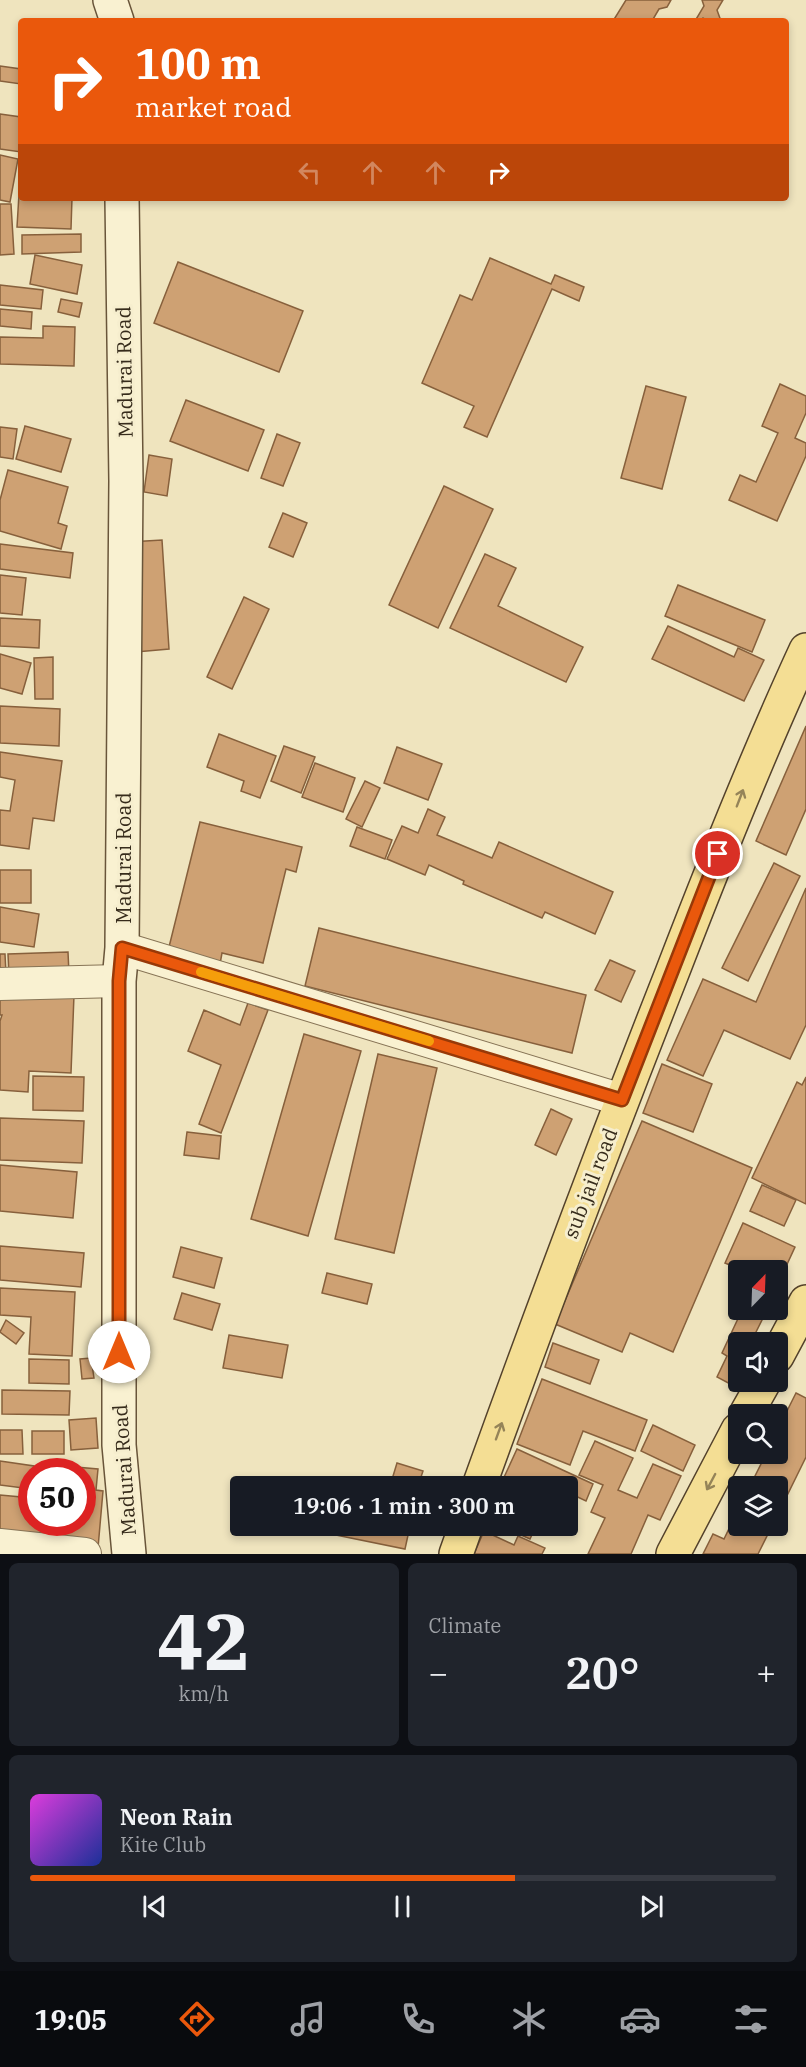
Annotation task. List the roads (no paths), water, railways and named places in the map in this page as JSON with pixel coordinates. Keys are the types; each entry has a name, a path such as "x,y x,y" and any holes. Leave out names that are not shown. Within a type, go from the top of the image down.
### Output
{"main road":[{"path":"110,0 116,18"},
{"name":"Madurai Road","path":"122,201 126,481 122,948 119,981 119,1445 129,1554"},
{"name":"sub jail road","path":"483,1476 556,1271 622,1100 753,767 805,655"},
{"path":"788,1336 806,1302"},
{"path":"673,1554 728,1449"},
{"path":"456,1554 462,1536"}],"street":[{"path":"122,948 622,1100"},
{"path":"0,984 119,981"},
{"path":"0,1545 85,1554"}]}
